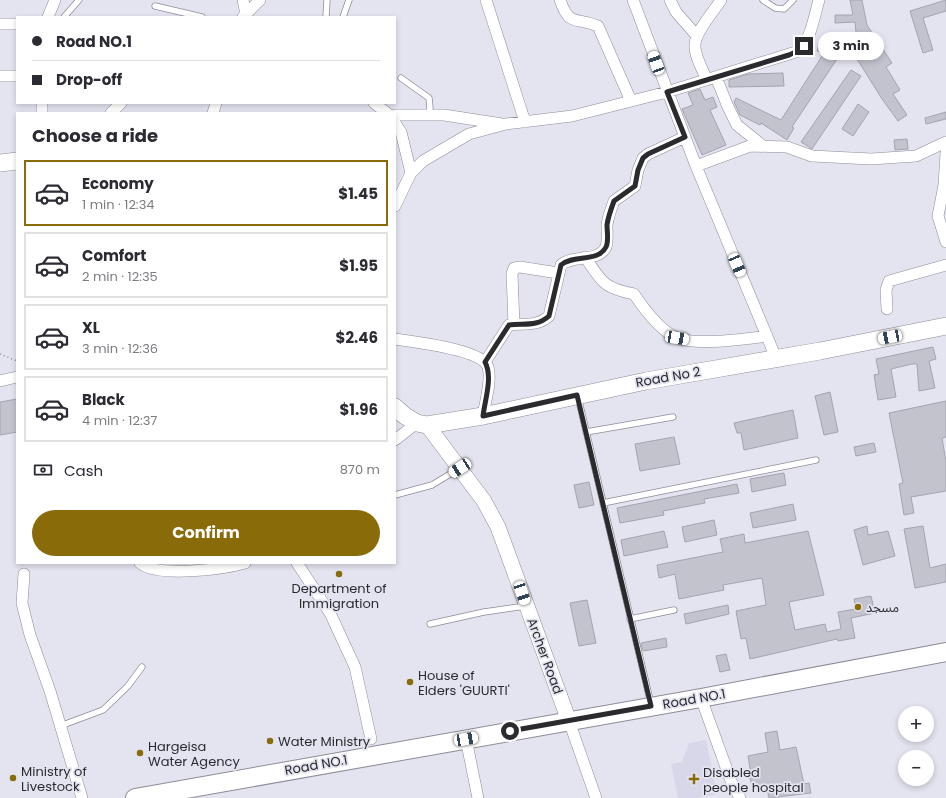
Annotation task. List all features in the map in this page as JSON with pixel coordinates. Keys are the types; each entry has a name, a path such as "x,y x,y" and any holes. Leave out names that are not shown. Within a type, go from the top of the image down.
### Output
{"highway":[{"name":"Road NO.1","path":"135,798 701,698 946,652"}],"main road":[{"path":"0,163 16,162"},
{"name":"Road No 2","path":"422,424 483,416 646,381 946,326"},
{"path":"396,408 405,416 422,424"},
{"name":"Archer Road","path":"422,424 460,468 484,501 498,527 569,721"}],"street":[{"path":"48,16 55,0"},
{"path":"243,0 244,15"},
{"path":"244,15 260,0"},
{"path":"486,0 526,122"},
{"path":"560,0 571,20 587,21 598,26 631,101"},
{"path":"633,0 696,166 776,358"},
{"path":"670,0 676,12 697,36"},
{"path":"721,0 697,36 695,44 696,53 737,125 764,146"},
{"path":"396,204 411,173 423,162 469,134 506,124 572,116 667,92 798,51 804,46 819,0"},
{"path":"0,24 16,24"},
{"path":"0,76 16,76"},
{"path":"112,112 120,104"},
{"path":"375,104 386,112"},
{"path":"396,115 428,114 461,117 506,124"},
{"path":"396,124 401,132 411,173"},
{"path":"485,362 509,325 536,324 543,322 549,316 558,273 561,265 565,261 598,255 607,245 607,226 614,201 635,186 638,170 643,158 648,154 685,137"},
{"path":"696,166 750,146 787,147 812,156 843,156 871,159 916,156 946,142"},
{"path":"946,153 944,191 938,216 946,242"},
{"path":"585,257 604,284 619,291 634,294 644,309 677,338 710,341 741,340 767,336"},
{"path":"886,309 886,290 889,282 946,265"},
{"path":"514,324 512,274 514,268 520,267 558,273"},
{"path":"396,339 467,353 485,362 488,367 488,374 483,416"},
{"path":"0,381 16,378"},
{"path":"396,439 422,424"},
{"path":"142,564 150,569 200,571 228,568 242,564"},
{"path":"298,564 330,613 355,666 371,739"},
{"path":"24,574 22,603 30,635 50,691 82,798"},
{"path":"701,698 731,782 740,798"},
{"path":"569,721 596,798"},
{"path":"466,739 478,798"}],"lane":[{"path":"65,16 79,0"},
{"path":"326,16 327,0"},
{"path":"343,16 349,0"},
{"path":"763,0 775,8 784,9 793,0"},
{"path":"155,6 198,16"},
{"path":"401,78 419,89 429,98 430,108 428,114"},
{"path":"577,395 651,706"},
{"path":"586,432 672,417"},
{"path":"603,503 816,460"},
{"path":"396,495 432,485 460,468"},
{"path":"430,624 484,612 526,606"},
{"path":"630,619 674,610"},
{"path":"60,726 103,710 128,686 142,667"}],"path":[{"path":"0,354 16,361"}],"shaded area":[{"name":"Disabled people hospital","path":"706,740 717,794 697,798 678,798 671,764 682,762 689,743"}],"building":[{"path":"850,0 862,0 867,25 892,63 886,67 900,90 893,94 907,115 898,121 882,99 852,51 864,43 856,32 855,22 835,23 835,15 853,15"},
{"path":"946,0 946,11 923,18 933,50 923,53 910,11"},
{"path":"819,43 839,56 792,127 794,128 787,140 761,123 760,125 740,115 734,102 736,98 781,120 824,53 817,51"},
{"path":"851,70 861,76 812,149 801,142"},
{"path":"783,73 784,86 729,87 729,80 748,74"},
{"path":"700,89 705,100 713,97 717,107 710,110 726,145 702,155 682,109 693,105 688,93"},
{"path":"858,104 869,112 853,136 842,129"},
{"path":"946,112 946,119 926,124 925,118"},
{"path":"907,139 908,149 895,150 894,140"},
{"path":"933,347 936,359 929,361 935,388 919,391 917,364 912,364 891,369 896,397 878,400 874,375 879,374 876,359"},
{"path":"830,392 838,432 824,435 815,396"},
{"path":"16,399 16,432 0,435 0,402"},
{"path":"946,401 946,437 942,438 946,462 946,491 911,497 914,513 904,515 899,484 903,483 889,413"},
{"path":"793,410 798,438 744,450 741,433 737,433 734,423"},
{"path":"674,437 680,464 640,471 635,444"},
{"path":"874,443 876,452 856,456 854,447"},
{"path":"784,473 786,485 752,492 750,479"},
{"path":"589,482 594,505 579,508 574,485"},
{"path":"737,484 739,493 704,499 705,503 663,511 664,515 620,523 617,508"},
{"path":"793,504 796,520 753,528 750,513"},
{"path":"714,520 717,535 685,542 682,527"},
{"path":"867,526 868,535 888,531 895,556 863,565 854,530"},
{"path":"923,526 930,568 946,564 946,582 915,588 904,529"},
{"path":"664,531 668,547 624,556 621,540"},
{"path":"808,531 824,595 789,602 795,630 825,624 827,632 841,629 838,612 856,609 854,599 871,596 875,613 851,618 855,638 838,641 837,639 750,659 746,638 741,639 736,611 766,605 762,578 723,585 724,590 679,599 675,574 659,578 657,565 723,552 720,539 744,534 745,543"},
{"path":"587,600 596,643 579,646 570,603"},
{"path":"728,605 729,614 686,624 684,614"},
{"path":"666,638 667,647 643,651 641,643"},
{"path":"726,654 730,670 720,672 716,656"},
{"path":"777,731 780,750 796,747 804,784 809,783 811,793 769,798 766,784 752,786 749,774 751,774 748,756 768,752 765,733"}],"place":[{"name":"Department of Immigration","path":"339,574"},
{"name":"مسجد","path":"858,607"},
{"name":"House of Elders 'GUURTI'","path":"410,682"},
{"name":"Water Ministry","path":"270,741"},
{"name":"Hargeisa Water Agency","path":"140,753"},
{"name":"Ministry of Livestock","path":"13,778"},
{"name":"Disabled people hospital","path":"694,779"}],"route":[{"path":"510,731 651,706 577,395 483,416 488,386 488,367 485,362 509,325 536,324 543,322 549,316 552,310 558,273 561,265 565,261 598,255 604,250 607,245 607,226 614,201 635,186 640,162 643,158 648,154 685,137 667,92 789,55 798,51 804,46"}]}
